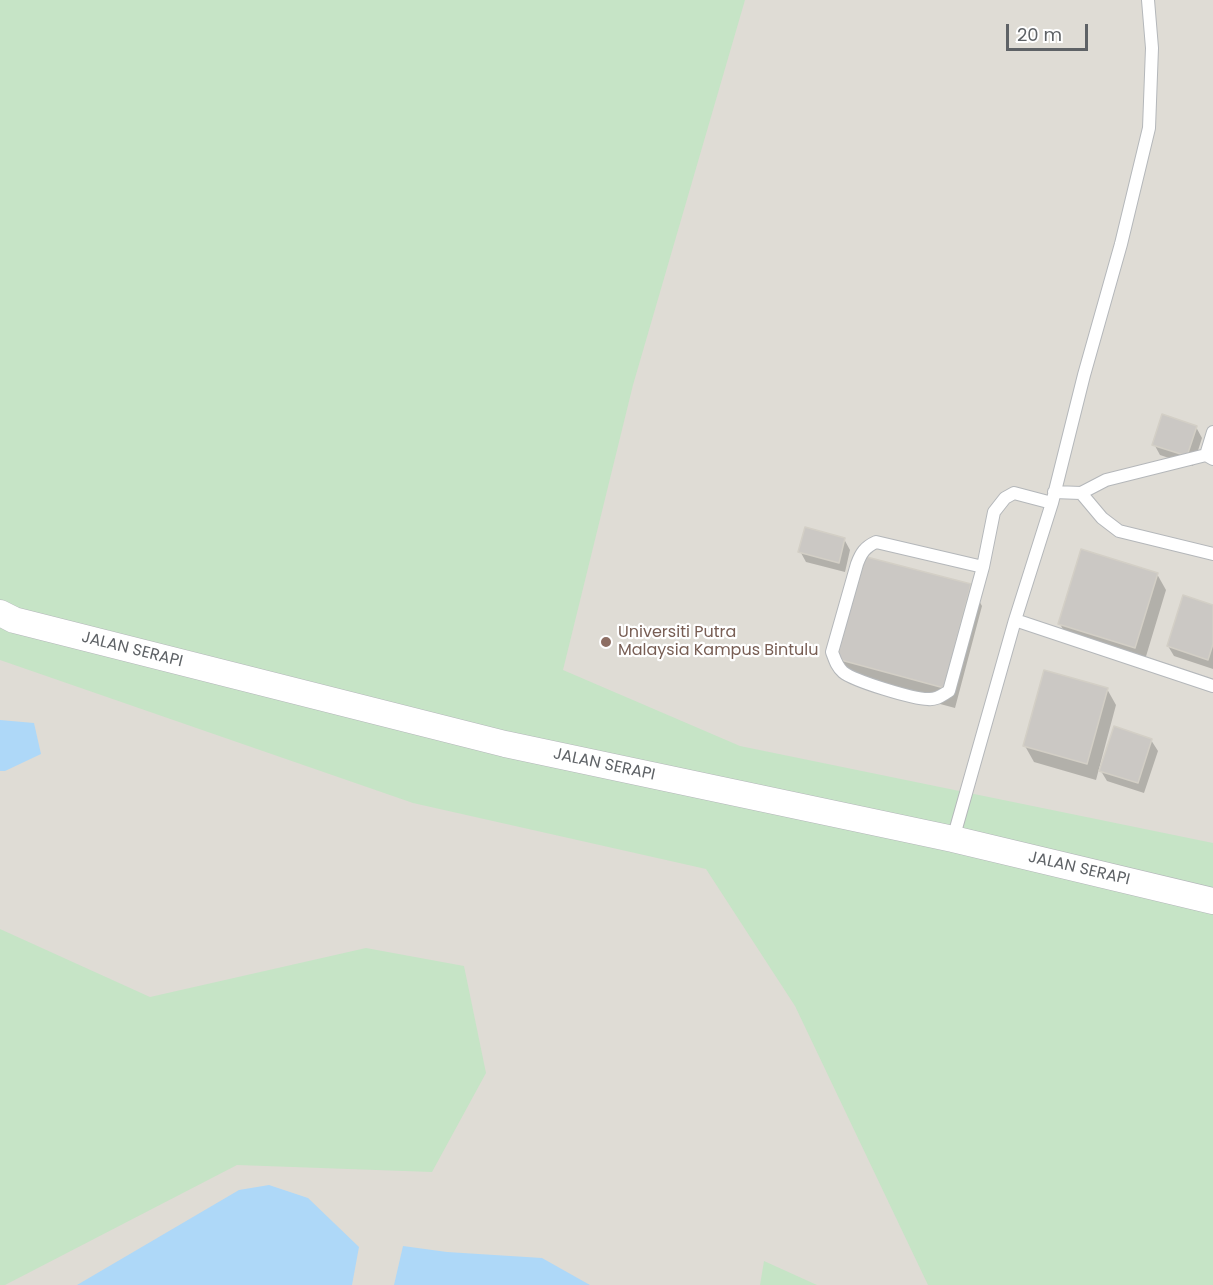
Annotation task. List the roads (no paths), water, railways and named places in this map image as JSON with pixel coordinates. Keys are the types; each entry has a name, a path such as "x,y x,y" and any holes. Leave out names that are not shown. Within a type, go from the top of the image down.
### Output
{"street":[{"name":"JALAN SERAPI","path":"0,614 14,620 505,744 953,839 1213,901"}],"lane":[{"path":"953,839 1015,620 1053,497 1149,128 1152,48 1148,0"},
{"path":"982,567 876,542 867,546 856,564 832,652 837,666 855,679 914,697 937,698 949,691 982,567 994,512 1005,498 1014,493 1053,497 1081,493 1107,480 1210,457 1213,432"},
{"path":"1081,493 1102,518 1119,531 1213,554"},
{"path":"1015,620 1211,685 1213,671"}],"water":[{"path":"0,720 34,723 41,754 5,771 0,771"},
{"path":"269,1185 308,1198 359,1247 352,1285 77,1285 239,1190"},
{"path":"403,1246 447,1252 542,1258 590,1285 394,1285"}],"place":[{"name":"Universiti Putra Malaysia Kampus Bintulu","path":"606,642"}]}
